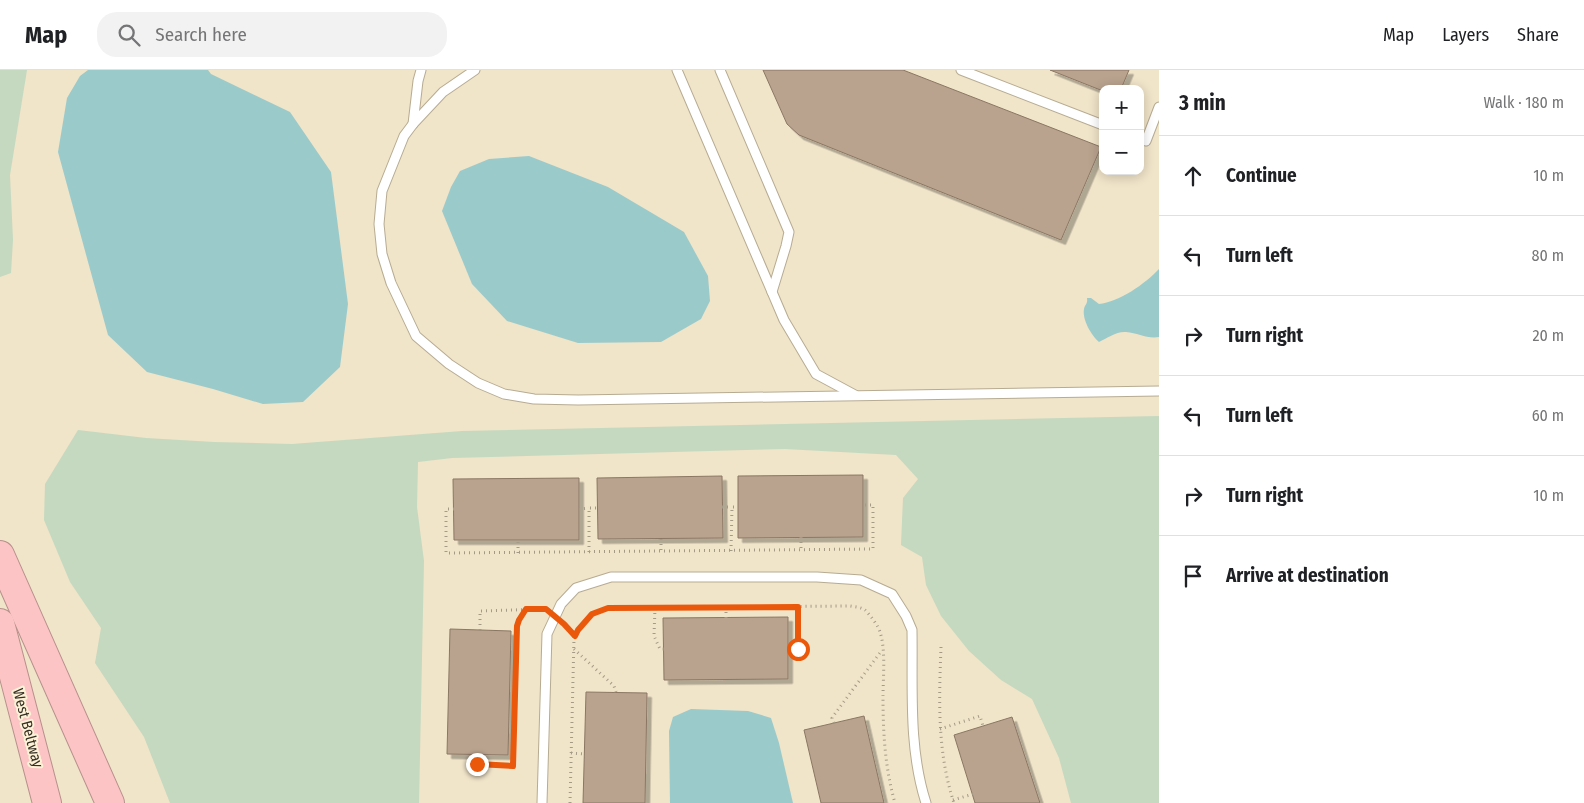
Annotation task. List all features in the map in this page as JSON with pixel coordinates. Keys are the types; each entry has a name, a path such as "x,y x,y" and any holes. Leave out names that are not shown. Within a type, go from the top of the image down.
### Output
{"highway":[{"path":"0,555 110,803"},
{"name":"West Beltway","path":"0,623 48,803"}],"lane":[{"path":"413,124 421,70"},
{"path":"475,70 443,92 404,136 382,191 379,224 382,254 391,283 416,336 449,364 478,383 504,394 520,397 578,400 1159,391"},
{"path":"677,70 784,320 816,374 858,396"},
{"path":"720,70 789,232 772,292"},
{"path":"961,70 1099,123"},
{"path":"1144,140 1146,141 1159,107"},
{"path":"542,803 547,634 561,604 576,588 611,577 817,577 861,580 892,594 912,630 913,735 919,783 926,803"}],"path":[{"path":"454,509 446,509 446,554 873,549 873,505 863,505"},
{"path":"722,507 738,507"},
{"path":"731,551 732,507"},
{"path":"588,508 590,552"},
{"path":"579,509 598,508"},
{"path":"801,537 801,550"},
{"path":"661,539 661,551"},
{"path":"518,540 518,553"},
{"path":"570,803 573,648 578,630 592,614 608,608 850,606 864,610 881,635 883,650 884,734 888,769 895,803"},
{"path":"726,607 726,618"},
{"path":"788,649 798,649 798,607"},
{"path":"655,608 654,636 660,649 664,649"},
{"path":"477,754 477,764 513,766 517,626 526,609"},
{"path":"480,630 480,610 546,609 575,636"},
{"path":"941,647 940,729 944,762 954,802 972,794"},
{"path":"573,648 614,686 616,692"},
{"path":"834,723 832,718 834,715 883,650"},
{"path":"510,694 515,693"},
{"path":"940,729 980,716 983,726"},
{"path":"571,753 584,754"}],"green space":[{"path":"0,70 27,70 10,175 13,240 11,273 0,277"},
{"path":"1159,416 1159,803 1071,803 1059,758 1032,699 1001,680 969,651 941,616 926,585 922,557 901,545 903,498 918,479 896,455 785,449 452,458 418,462 417,507 424,561 419,803 170,803 144,737 95,663 101,628 70,582 44,520 45,484 78,430 146,438 292,444 462,431"}],"water":[{"path":"88,70 208,70 211,74 290,112 331,172 348,304 340,367 303,402 263,404 147,372 108,335 58,152 67,98 80,76"},
{"path":"529,156 608,187 684,232 708,276 710,301 701,319 661,342 578,343 507,321 472,284 442,211 451,187 460,171 489,159"},
{"path":"1159,269 1159,337 1123,332 1099,342 1090,331 1084,317 1087,298 1091,298 1099,304 1115,300 1147,281"},
{"path":"691,709 748,711 771,718 793,803 670,803 669,731 673,717"}],"building":[{"path":"763,70 903,70 1099,146 1099,152 1061,240 799,135 787,124"},
{"path":"1050,70 1129,70 1123,85 1099,85 1099,89"},
{"path":"863,475 863,537 738,538 738,476"},
{"path":"722,476 723,538 598,539 597,478"},
{"path":"579,478 579,540 454,540 453,479"},
{"path":"788,617 788,679 664,680 663,618"},
{"path":"450,629 511,631 508,755 447,754"},
{"path":"586,692 647,693 645,803 583,803"},
{"path":"864,716 884,803 821,803 804,730"},
{"path":"1012,717 1040,803 975,803 954,735"}],"route":[{"path":"477,764 513,766 517,626 526,609 546,609 575,636 592,614 608,608 798,607 798,649"}]}
